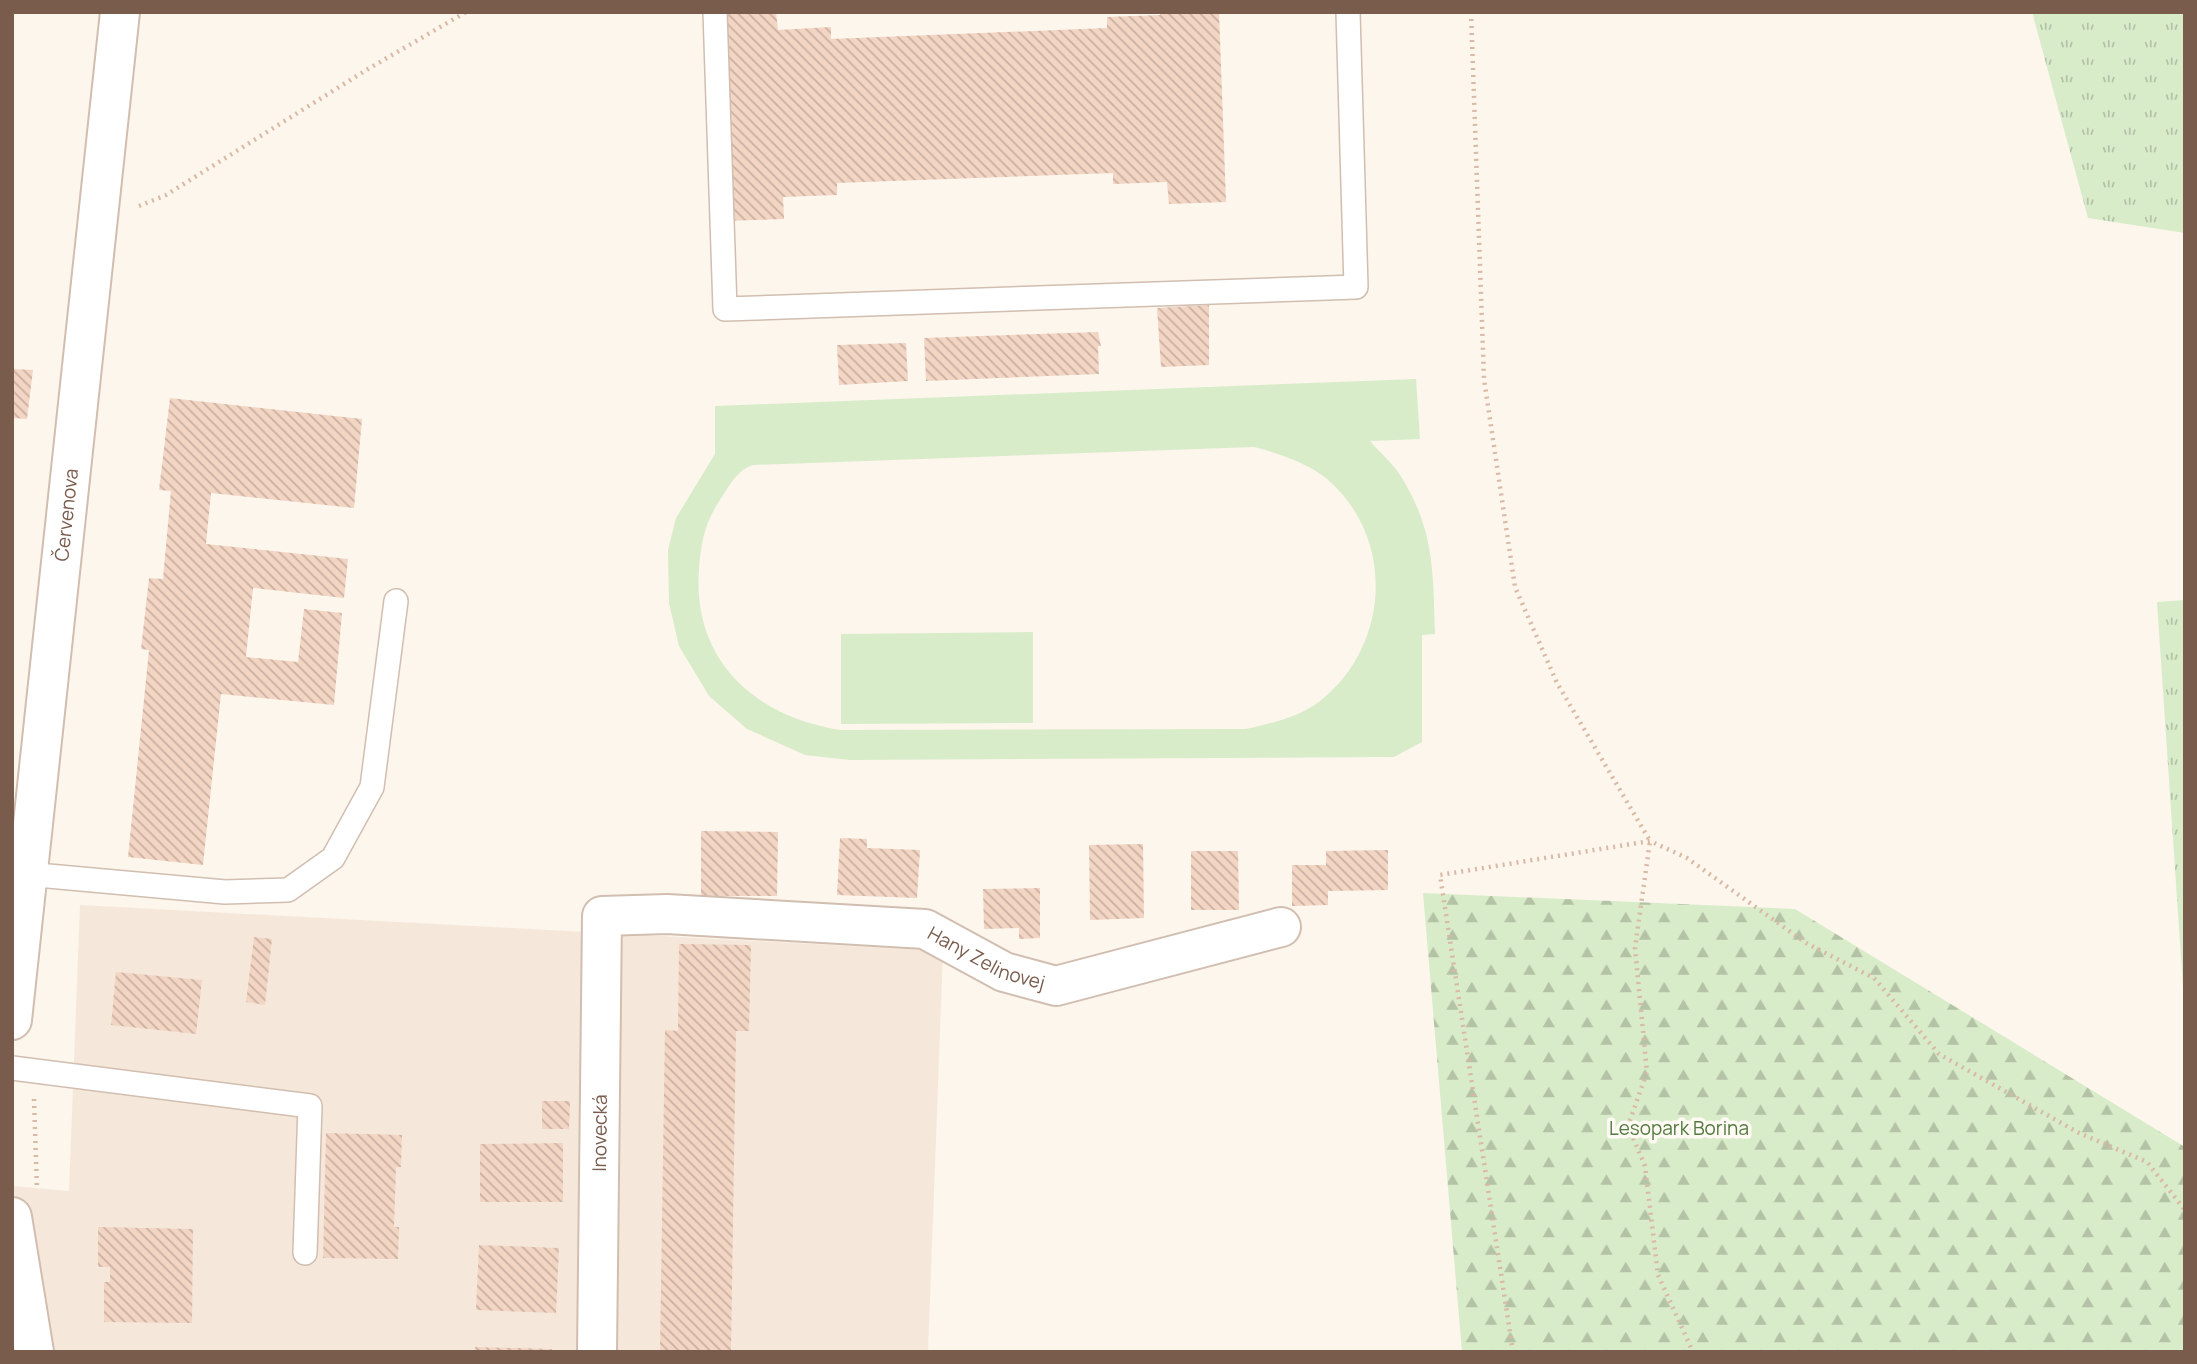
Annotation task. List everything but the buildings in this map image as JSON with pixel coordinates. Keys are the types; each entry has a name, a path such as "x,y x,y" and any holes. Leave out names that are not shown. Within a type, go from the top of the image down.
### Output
{"street":[{"name":"Červenova","path":"12,1020 26,874 101,214 120,12"},
{"name":"Hany Zelinovej","path":"602,916 667,914 925,929 1004,972 1056,986 1281,927"},
{"name":"Inovecká","path":"597,1352 602,916"},
{"path":"12,1217 34,1352"}],"lane":[{"path":"715,12 725,309 1356,287 1348,12"},
{"path":"26,874 225,892 288,890 333,858 372,787 396,600"},
{"path":"12,1068 310,1105 305,1253"}],"path":[{"path":"101,214 120,213 166,195 356,76 466,12"},
{"path":"1471,12 1483,379 1515,587 1557,683 1650,841 1635,948 1647,1072 1628,1126 1646,1166 1658,1275 1693,1352"},
{"path":"1513,1352 1440,875 1650,841 1687,858 1806,943 1874,978 1939,1054 2079,1133 2147,1162 2185,1210"}],"shaded area":[{"path":"80,905 943,951 928,1352 12,1352 12,1186 69,1191"}],"green space":[{"path":"2032,12 2185,12 2185,233 2088,218"},
{"path":"1416,379 1420,439 1370,441 1399,473 1413,498 1421,517 1430,554 1435,634 1422,635 1422,742 1394,757 850,760 805,755 747,729 709,696 679,646 669,603 668,550 676,518 715,454 715,406","holes":["1254,447 1302,463 1327,479 1349,503 1365,531 1374,561 1376,592 1371,622 1360,651 1343,678 1320,701 1303,712 1284,719 1246,729 840,730 809,723 781,712 756,697 735,679 718,657 706,631 700,602 699,569 704,535 713,511 732,481 753,465"]},
{"path":"2185,600 2185,1017 2157,602"},
{"path":"1033,632 1033,723 841,724 841,634"},
{"name":"Lesopark Borina","path":"1423,893 1795,909 2185,1147 2185,1352 1462,1352"}]}
